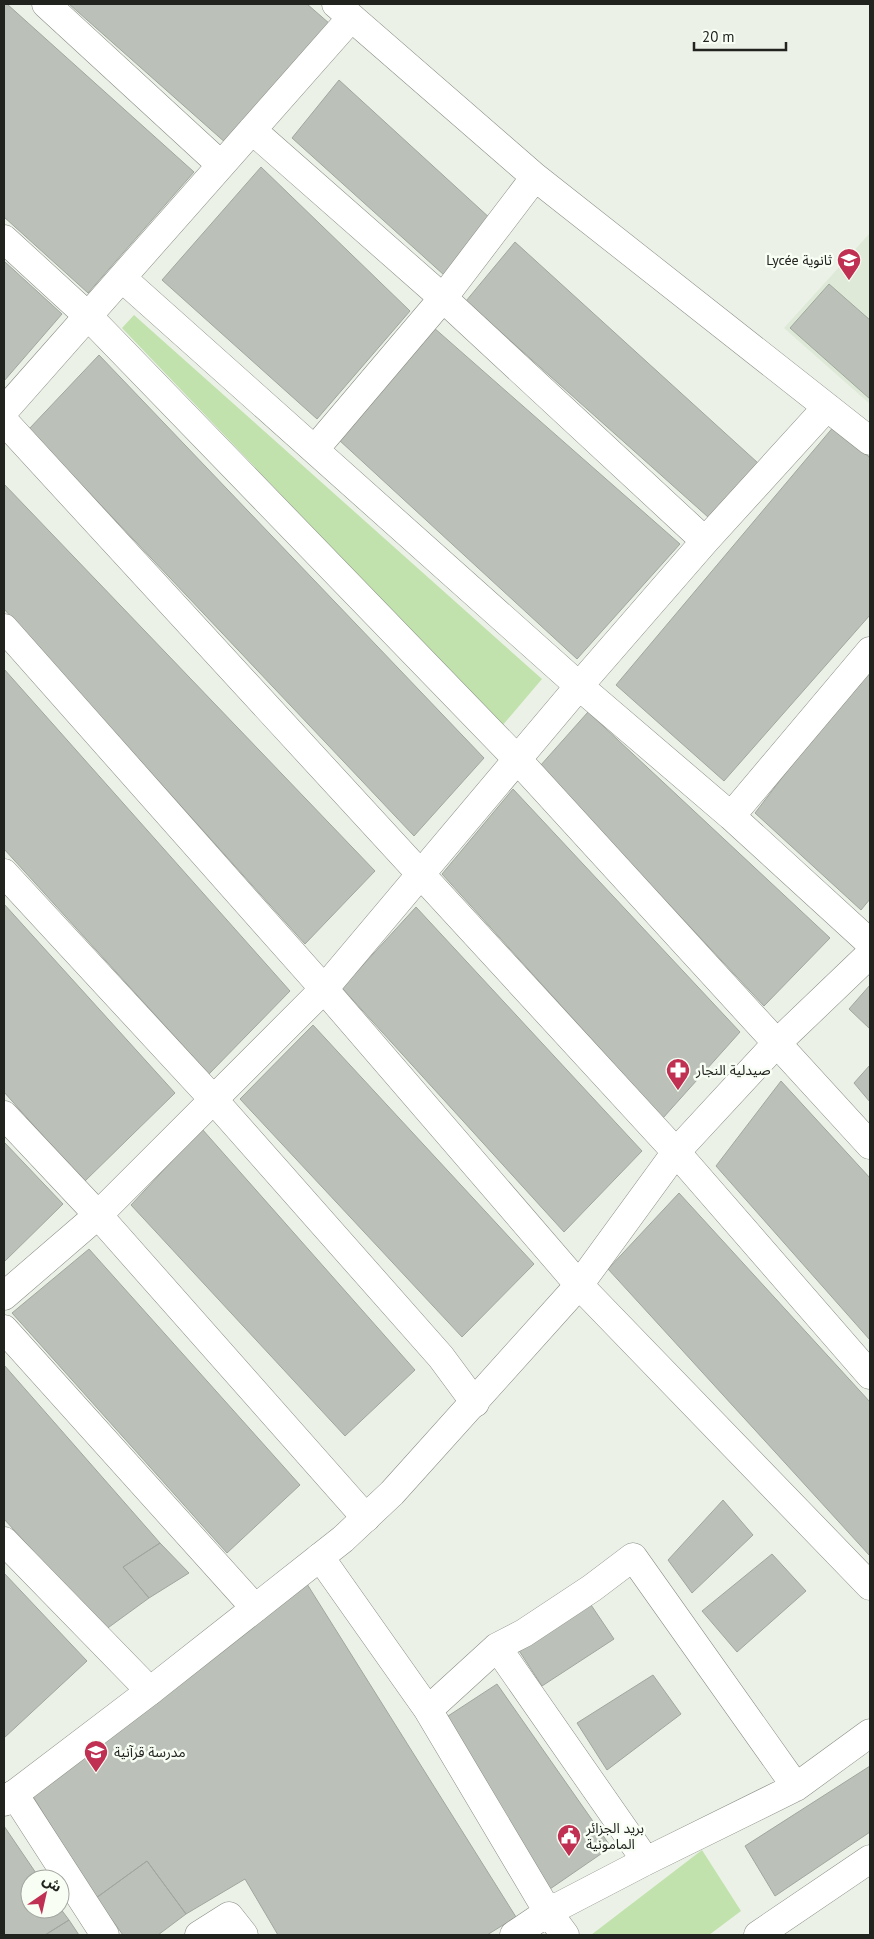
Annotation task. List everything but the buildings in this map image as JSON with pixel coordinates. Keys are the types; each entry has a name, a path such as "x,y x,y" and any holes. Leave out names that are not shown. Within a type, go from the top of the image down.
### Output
{"street":[{"path":"46,4 221,165"},
{"path":"4,411 252,130 344,11 535,177 870,441"},
{"path":"252,130 443,298 705,541"},
{"path":"315,449 443,298 535,177"},
{"path":"4,239 88,316 516,758 870,1145"},
{"path":"122,278 579,686 732,816 870,943"},
{"path":"4,1296 98,1215 324,989 516,758 705,541 827,407"},
{"path":"4,421 676,1152 870,1375"},
{"path":"4,628 324,989 579,1285 870,1586"},
{"path":"732,816 870,651"},
{"path":"4,873 213,1099 441,1357 475,1403"},
{"path":"104,1935 9,1798 150,1691 320,1557 392,1494 579,1285 676,1152 776,1044 870,954"},
{"path":"4,1115 98,1215 366,1518"},
{"path":"4,1329 255,1608"},
{"path":"4,1541 150,1691"},
{"path":"320,1557 428,1710 548,1912 565,1935"},
{"path":"428,1710 497,1647 524,1633 592,1588 633,1557 796,1787"},
{"path":"497,1647 646,1861"},
{"path":"514,1935 548,1912 796,1787 870,1733"},
{"path":"758,1935 870,1859"},
{"path":"198,1935 229,1916 244,1935"}],"shaded area":[{"name":"Lycée ثانوية","path":"870,233 870,404 784,328"}],"green space":[{"path":"134,315 542,679 502,726 122,328"},
{"path":"702,1850 741,1911 709,1935 591,1935"}],"place":[{"name":"Lycée ثانوية","path":"849,281"},
{"name":"صيدلية النجار","path":"678,1091"},
{"name":"مدرسة قرآنية","path":"96,1773"},
{"name":"بريد الجزائر المامونية","path":"569,1857"}]}
